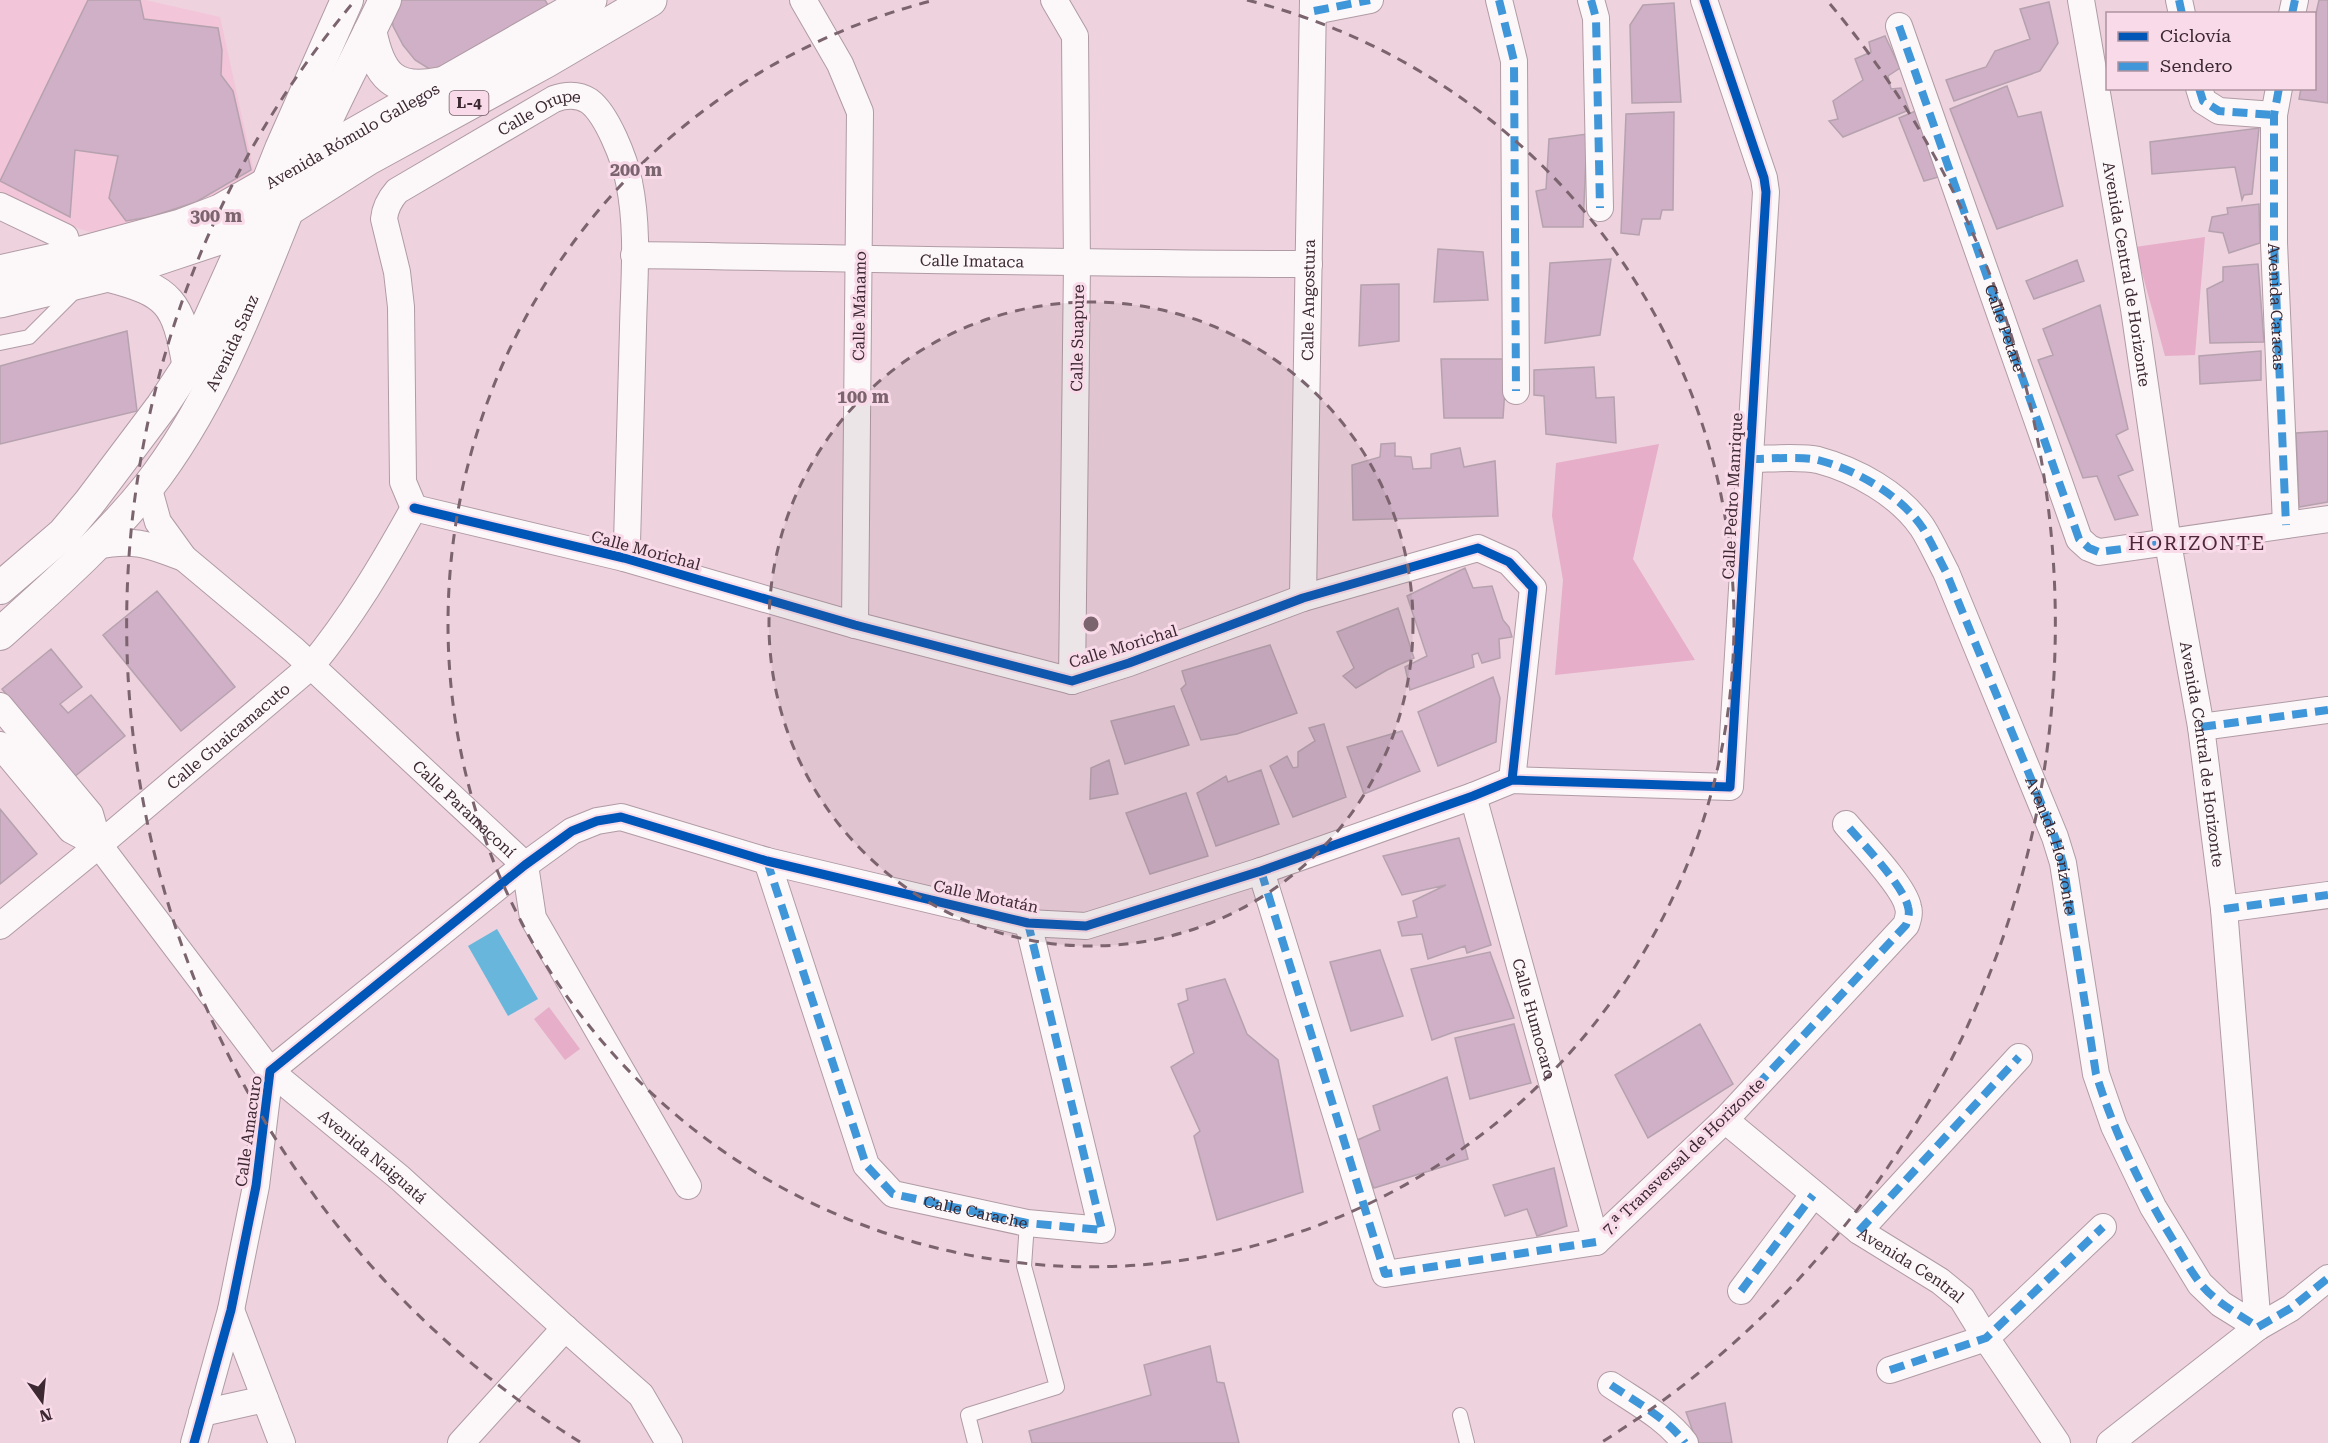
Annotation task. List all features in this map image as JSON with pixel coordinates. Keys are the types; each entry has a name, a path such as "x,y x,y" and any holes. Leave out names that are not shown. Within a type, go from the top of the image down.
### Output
{"main road":[{"name":"Avenida Rómulo Gallegos","path":"0,272 88,271 181,226 220,211 590,0"},
{"name":"Avenida Rómulo Gallegos","path":"0,301 88,271 249,228 290,208 367,159 546,61 650,0"},
{"path":"370,32 373,47 380,62 394,81 408,87 421,88 440,84"},
{"path":"88,271 134,282 165,298 180,323 189,365"}],"street":[{"name":"Avenida Sanz","path":"0,588 63,534 76,519 162,406 189,365 347,0"},
{"name":"Avenida Sanz","path":"0,634 96,546 148,486 209,393 242,325 268,254 290,208 307,163 385,0"},
{"name":"Calle Mánamo","path":"803,0 840,64 860,112 855,625"},
{"name":"Calle Suapure","path":"1054,0 1075,36 1077,264 1072,681"},
{"path":"1313,5 1370,0"},
{"path":"1499,0 1514,61 1516,391"},
{"path":"1591,0 1596,18 1600,208"},
{"name":"Calle Pedro Manrique","path":"1512,780 1730,787 1766,192 1764,178 1704,0"},
{"name":"Avenida Central de Horizonte","path":"2081,0 2134,309 2169,543 2201,727 2224,909 2258,1327"},
{"name":"Calle Angostura","path":"1303,598 1313,5"},
{"name":"Calle Petare","path":"1899,26 2079,539 2089,548 2099,552 2328,519"},
{"path":"2200,90 2203,101 2219,111 2274,115"},
{"name":"Avenida Caracas","path":"2279,90 2274,115 2274,243 2286,525"},
{"name":"Calle Orupe","path":"414,508 403,483 401,307 397,272 384,211 397,191 554,99 573,95 588,100 595,106 622,156 629,180 632,204 634,255 627,543 624,558"},
{"path":"0,206 65,237 88,271"},
{"name":"Calle Imataca","path":"634,255 860,257 1077,264 1309,264"},
{"name":"Avenida Horizonte","path":"1749,459 1816,459 1842,469 1895,498 1921,525 1946,572 2055,837 2063,863 2096,1074 2114,1126 2153,1207 2200,1284 2221,1304 2258,1327"},
{"name":"Calle Paramaconí","path":"148,486 158,522 184,558 311,666 525,865 533,918 688,1186"},
{"name":"Calle Morichal","path":"414,508 624,558 855,625 1072,681 1129,663 1303,598 1478,548 1509,562 1533,588 1512,780"},
{"name":"Calle Guaicamacuto","path":"0,926 311,666 327,647 391,550 414,508"},
{"name":"Calle Paramaconí","path":"96,546 129,541 154,546 184,558"},
{"name":"Avenida Naiguatá","path":"0,706 90,814 99,845 270,1071 400,1178 641,1395 669,1443"},
{"path":"2201,727 2328,710"},
{"name":"Avenida Naiguatá","path":"0,745 71,830 99,845"},
{"name":"Calle Motatán","path":"525,865 572,831 597,821 621,817 767,861 1028,923 1086,926 1261,871 1512,780"},
{"name":"Calle Humocaro","path":"1473,796 1596,1242"},
{"name":"7.ª Transversal de Horizonte","path":"1261,871 1385,1274 1596,1242 1725,1120 1906,925 1909,915 1908,905 1901,890 1846,824"},
{"name":"Calle Carache","path":"767,861 866,1165 893,1194 1027,1223 1102,1230 1028,923"},
{"name":"Calle Amacuro","path":"194,1443 231,1310 256,1186 270,1071 525,865"},
{"path":"2224,909 2328,895"},
{"path":"1858,1231 2019,1057"},
{"name":"Avenida Central","path":"1725,1120 1858,1231 1940,1281 1962,1299 2057,1443"},
{"path":"1741,1291 1813,1195"},
{"path":"1890,1370 1986,1338 2103,1227"},
{"path":"2110,1443 2258,1327 2291,1308 2328,1278"},
{"path":"231,1310 282,1443"},
{"path":"461,1443 565,1328"},
{"path":"1611,1385 1659,1419 1678,1434 1685,1443"},
{"path":"202,1413 265,1399"}],"lane":[{"path":"0,343 28,337 88,271"},
{"path":"975,1443 968,1415 1057,1387 1024,1266 1027,1223"},
{"path":"1460,1415 1467,1443"}],"shaded area":[{"path":"0,0 145,0 220,17 254,172 224,193 187,209 114,230 90,232 71,226 0,191"},
{"path":"2205,237 2195,355 2165,356 2135,247"},
{"path":"1659,444 1633,559 1695,660 1555,675 1563,580 1552,516 1556,463"},
{"path":"549,1007 580,1049 565,1060 534,1019"}],"water":[{"path":"497,929 538,999 508,1016 468,946"}],"building":[{"path":"88,0 140,0 144,19 218,28 222,50 221,75 233,91 251,170 196,202 150,217 126,221 109,198 118,156 75,150 70,217 0,181"},
{"path":"394,0 545,0 548,5 475,56 431,70 415,60 403,45 393,26 391,6"},
{"path":"2319,0 2328,0 2328,103 2299,99 2301,90 2316,90 2316,13"},
{"path":"2049,2 2058,43 2040,71 1954,101 1946,80 1986,67 1995,51 2030,39 2020,9"},
{"path":"1674,3 1681,102 1632,103 1630,25 1643,5"},
{"path":"1885,36 1900,68 1888,76 1891,89 1901,88 1909,110 1843,137 1829,121 1838,119 1833,101 1863,80 1855,59 1871,52 1869,42"},
{"path":"2007,86 2018,117 2041,112 2063,206 1997,229 1950,109"},
{"path":"1918,110 1942,176 1924,181 1899,118"},
{"path":"1674,112 1673,210 1662,210 1660,219 1642,219 1639,235 1621,233 1626,114"},
{"path":"2259,128 2252,194 2244,195 2242,200 2235,167 2152,174 2150,142"},
{"path":"1587,134 1583,227 1543,227 1536,191 1546,189 1549,139"},
{"path":"2259,204 2260,243 2229,253 2223,233 2209,231 2212,217 2228,214 2227,208"},
{"path":"1438,249 1483,252 1488,300 1434,302"},
{"path":"1611,259 1600,335 1545,343 1550,263"},
{"path":"2077,260 2084,281 2034,299 2026,281"},
{"path":"2258,264 2264,342 2210,343 2207,289 2223,281 2223,267"},
{"path":"1399,284 1399,341 1359,346 1361,285"},
{"path":"2100,305 2128,429 2116,435 2133,470 2118,476 2138,515 2115,520 2097,476 2083,478 2038,360 2053,355 2043,329"},
{"path":"127,331 137,411 0,444 0,366"},
{"path":"2261,351 2261,380 2200,384 2199,356"},
{"path":"1441,359 1507,359 1503,418 1444,418"},
{"path":"1594,367 1596,398 1614,397 1616,443 1546,434 1544,396 1534,395 1534,370"},
{"path":"2328,431 2328,502 2299,507 2296,433"},
{"path":"1395,443 1395,456 1411,457 1413,469 1431,468 1431,454 1460,448 1464,467 1495,461 1498,516 1353,520 1352,465 1380,457 1381,444"},
{"path":"1465,568 1473,588 1492,586 1503,620 1509,627 1512,637 1499,639 1500,658 1482,663 1478,653 1472,655 1474,667 1410,690 1405,667 1427,656 1407,596"},
{"path":"157,591 235,687 181,731 103,635"},
{"path":"1398,608 1414,658 1356,688 1343,676 1354,668 1337,632"},
{"path":"1270,645 1297,713 1237,734 1201,740 1181,689 1186,684 1182,671"},
{"path":"51,649 82,687 60,704 68,713 91,695 125,736 74,777 2,689"},
{"path":"1493,677 1500,698 1496,742 1438,766 1418,712"},
{"path":"1174,706 1189,745 1125,764 1111,721"},
{"path":"1324,724 1346,797 1293,817 1270,766 1287,756 1293,768 1298,767 1298,752 1315,741 1309,728"},
{"path":"1402,731 1420,771 1364,794 1347,747"},
{"path":"1109,760 1118,794 1090,799 1091,768"},
{"path":"1261,770 1279,824 1216,846 1197,793 1226,776 1228,782"},
{"path":"1186,793 1208,856 1150,874 1126,813"},
{"path":"0,809 37,854 0,884"},
{"path":"1459,838 1491,945 1467,953 1465,946 1428,959 1422,934 1402,936 1398,922 1417,917 1413,901 1446,885 1402,895 1383,856"},
{"path":"1380,950 1403,1016 1351,1031 1330,962"},
{"path":"1490,952 1514,1018 1454,1032 1432,1040 1411,969"},
{"path":"1225,979 1247,1034 1278,1060 1303,1192 1217,1220 1194,1136 1200,1131 1171,1067 1194,1053 1178,1004 1188,1000 1186,989"},
{"path":"1514,1024 1531,1083 1470,1099 1455,1038"},
{"path":"1700,1024 1733,1084 1648,1138 1615,1075"},
{"path":"1447,1077 1468,1159 1374,1188 1353,1142 1380,1130 1373,1106"},
{"path":"1554,1168 1567,1226 1537,1236 1527,1209 1505,1216 1493,1185"},
{"path":"1210,1346 1217,1382 1224,1383 1239,1443 1032,1443 1029,1431 1151,1395 1144,1365"},
{"path":"1725,1403 1732,1443 1697,1443 1686,1412"}],"marked path":[{"path":"1314,11 1370,0"},
{"path":"1499,0 1514,61 1516,391"},
{"path":"1591,0 1596,18 1600,208"},
{"path":"2179,0 2182,12"},
{"path":"2292,12 2295,0"},
{"path":"1899,26 2079,539 2089,548 2099,552 2168,543"},
{"path":"2200,90 2203,101 2219,111 2274,115"},
{"path":"2279,90 2274,115 2274,243 2286,525"},
{"path":"1749,459 1811,459 1832,464 1862,477 1889,494 1922,527 1946,572 2055,837 2063,863 2096,1074 2103,1096 2139,1180 2196,1278 2220,1302 2258,1327 2291,1308 2328,1278"},
{"path":"2201,727 2328,710"},
{"path":"1725,1120 1906,925 1909,909 1905,898 1881,864 1846,824"},
{"path":"767,861 866,1165 893,1194 1027,1223 1102,1230 1028,923"},
{"path":"1261,871 1385,1274 1596,1242"},
{"path":"2224,909 2328,895"},
{"path":"1859,1231 2019,1057"},
{"path":"1741,1291 1813,1195"},
{"path":"1890,1370 1986,1338 2103,1227"},
{"path":"1611,1385 1660,1418 1685,1443"}],"cycle path":[{"path":"194,1443 231,1310 256,1186 270,1071 525,865 572,831 597,821 621,817 767,861 1028,923 1086,926 1261,871 1512,780 1730,787 1766,192 1764,178 1704,0"},
{"path":"414,508 624,558 855,625 1072,681 1129,663 1303,598 1478,548 1509,562 1533,588 1512,780"}],"district":[{"name":"HORIZONTE","path":"2197,543"}]}
